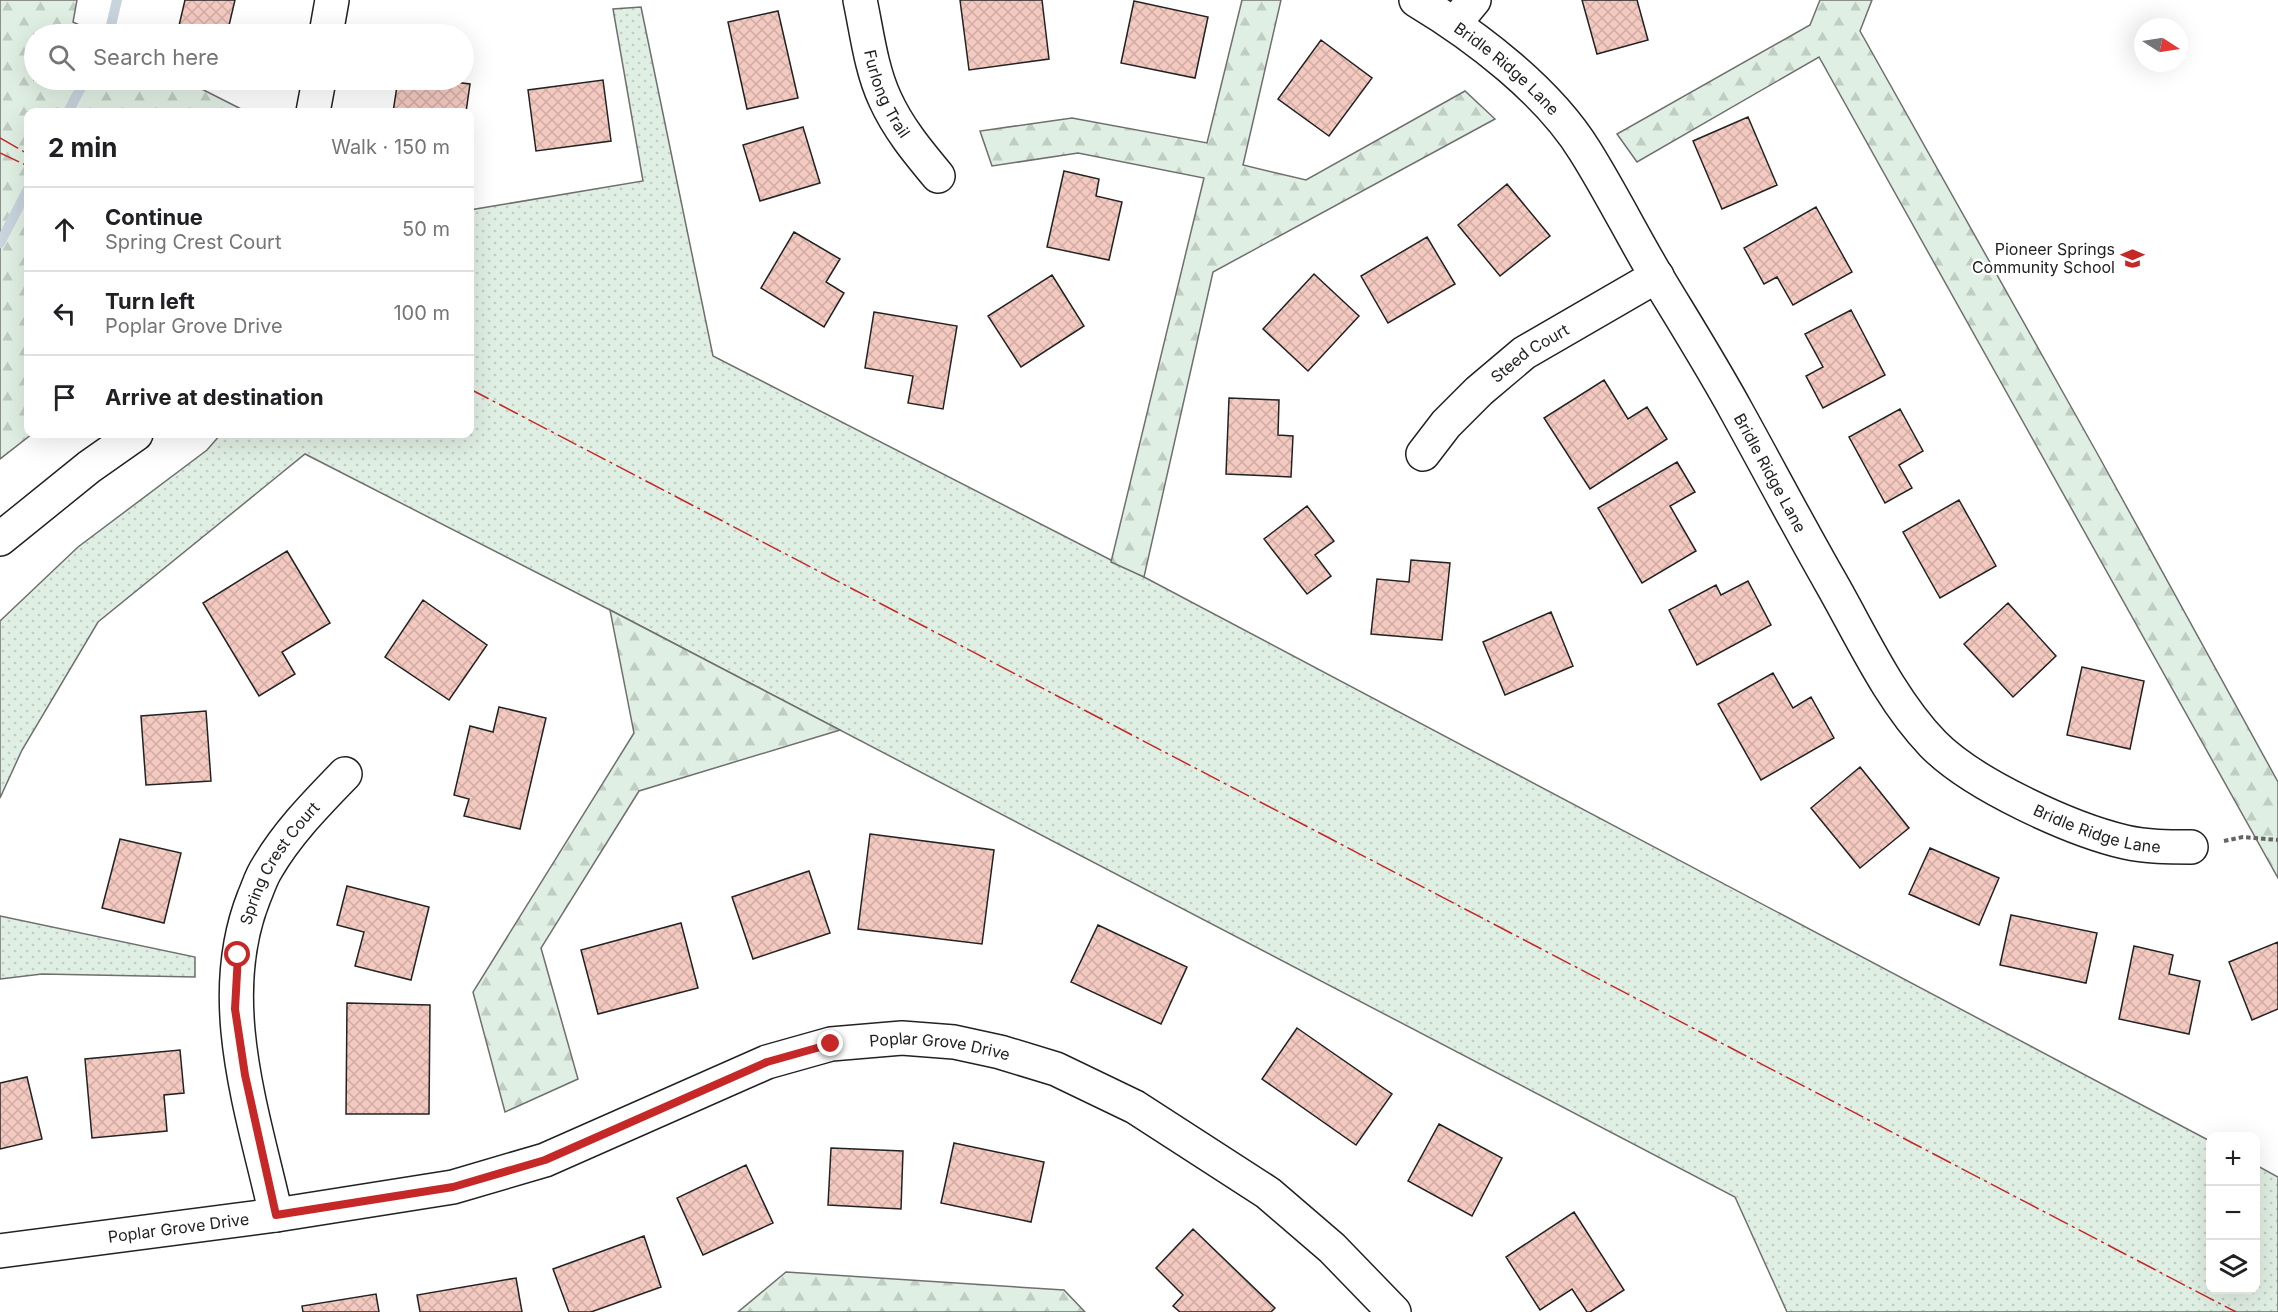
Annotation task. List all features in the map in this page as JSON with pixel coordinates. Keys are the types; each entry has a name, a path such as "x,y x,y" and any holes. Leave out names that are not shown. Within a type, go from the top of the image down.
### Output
{"street":[{"path":"328,24 332,0"},
{"name":"Furlong Trail","path":"860,0 874,67 884,98 898,123 938,176"},
{"name":"Bridle Ridge Lane","path":"1416,0 1464,12 1506,65 1542,99 1577,141 1736,410 1888,683 1933,744 1954,762 2010,796 2070,825 2123,842 2152,847 2191,847"},
{"path":"314,108 317,90"},
{"name":"Steed Court","path":"1423,454 1446,424 1479,391 1524,353 1657,276"},
{"path":"0,538 89,467 130,438"},
{"name":"Spring Crest Court","path":"276,1215 245,1075 235,1009 238,955 247,916 266,869 297,825 345,774"},
{"name":"Poplar Grove Drive","path":"0,1251 276,1215 453,1187 545,1160 767,1062 831,1044 902,1038 954,1042 1000,1052 1056,1069 1135,1107 1268,1192 1332,1248 1394,1312"}],"path":[{"path":"2191,847 2243,837 2278,840"}],"green space":[{"path":"0,0 77,0 73,22 77,24 24,24 24,90 204,90 239,108 24,108 24,438 27,438 0,459"},
{"path":"1242,0 1281,0 1243,165 1306,180 1465,91 1495,119 1213,272 1144,577 1111,562 1204,178 1078,153 992,166 980,131 1072,118 1207,143"},
{"path":"1820,0 1872,0 1860,31 2097,453 2278,782 2278,878 1819,57 1637,162 1617,134 1810,25"},
{"path":"641,7 713,356 1144,577 2206,1139 2206,1294 2260,1294 2260,1167 2278,1177 2278,1312 1787,1312 1735,1197 610,610 305,454 98,622 22,750 0,798 0,621 78,547 207,450 218,438 474,438 474,209 643,181 613,9"},
{"path":"610,610 840,730 639,791 541,948 578,1079 505,1112 473,992 634,733"},
{"path":"0,916 195,957 195,977 42,974 0,979"},
{"path":"786,1272 1064,1290 1085,1312 738,1312"}],"building":[{"path":"185,0 235,0 229,24 179,24"},
{"path":"960,0 1042,0 1049,59 969,70"},
{"path":"1582,0 1637,0 1648,40 1597,54"},
{"path":"1134,1 1208,17 1195,78 1121,63"},
{"path":"778,11 798,98 747,109 728,22"},
{"path":"1321,40 1372,78 1329,136 1278,99"},
{"path":"603,80 611,141 536,151 528,90"},
{"path":"396,90 469,90 467,108 394,108"},
{"path":"1748,117 1777,185 1722,209 1693,141"},
{"path":"803,127 820,183 760,201 743,145"},
{"path":"1064,171 1099,179 1096,196 1122,202 1109,260 1047,247"},
{"path":"1507,184 1550,236 1500,276 1458,225"},
{"path":"1816,207 1852,272 1793,305 1777,277 1764,284 1744,248"},
{"path":"794,232 840,259 826,282 844,293 824,327 761,288"},
{"path":"1427,237 1455,284 1388,323 1361,276"},
{"path":"1314,274 1359,316 1308,371 1263,329"},
{"path":"1052,275 1084,326 1021,367 988,316"},
{"path":"1851,310 1885,375 1823,408 1806,376 1823,367 1805,334"},
{"path":"874,312 957,326 943,409 908,403 913,376 865,368"},
{"path":"1604,380 1628,419 1647,407 1667,439 1590,489 1544,418"},
{"path":"1229,398 1279,400 1278,435 1293,436 1291,477 1226,474"},
{"path":"1900,409 1923,451 1899,465 1912,488 1885,503 1849,437"},
{"path":"1677,462 1695,492 1670,506 1696,551 1642,583 1598,508"},
{"path":"1959,500 1996,566 1940,598 1903,532"},
{"path":"1307,506 1334,541 1315,555 1331,576 1307,594 1264,539"},
{"path":"287,551 330,623 282,652 295,674 259,696 203,603"},
{"path":"1411,560 1450,563 1442,640 1371,634 1377,579 1409,582"},
{"path":"1748,581 1771,625 1697,665 1669,610 1716,585 1721,595"},
{"path":"423,600 487,645 449,700 385,657"},
{"path":"2008,603 2056,656 2013,697 1964,644"},
{"path":"1551,612 1573,666 1505,695 1483,642"},
{"path":"2082,667 2144,681 2130,749 2067,735"},
{"path":"1773,673 1793,708 1811,697 1834,738 1761,780 1718,704"},
{"path":"499,707 546,718 520,829 464,816 469,799 454,795 470,726 493,732"},
{"path":"206,711 211,781 146,785 141,716"},
{"path":"1860,767 1909,828 1860,868 1811,808"},
{"path":"870,834 994,850 982,944 858,929"},
{"path":"120,839 181,853 164,923 102,908"},
{"path":"1930,848 1999,878 1979,925 1909,894"},
{"path":"809,871 830,933 753,959 732,897"},
{"path":"347,886 429,907 411,980 355,966 364,932 337,925"},
{"path":"2011,915 2097,933 2086,983 2000,965"},
{"path":"681,923 698,988 598,1014 581,950"},
{"path":"1098,925 1187,967 1161,1024 1071,982"},
{"path":"2278,942 2278,1009 2252,1020 2229,962"},
{"path":"2134,946 2173,955 2169,974 2200,981 2189,1034 2119,1019"},
{"path":"347,1003 430,1005 429,1114 346,1114"},
{"path":"1297,1028 1392,1094 1356,1145 1262,1079"},
{"path":"180,1050 184,1093 164,1095 167,1131 92,1138 85,1059"},
{"path":"27,1077 42,1139 0,1149 0,1083"},
{"path":"1439,1124 1502,1158 1472,1216 1408,1181"},
{"path":"954,1143 1044,1162 1031,1222 941,1203"},
{"path":"831,1148 903,1151 901,1209 828,1205"},
{"path":"746,1165 773,1223 703,1255 677,1198"},
{"path":"1574,1212 1624,1290 1590,1312 1587,1312 1572,1289 1540,1310 1506,1257"},
{"path":"1193,1229 1275,1308 1271,1312 1180,1312 1173,1306 1183,1295 1156,1268"},
{"path":"644,1236 661,1287 591,1312 569,1312 553,1269"},
{"path":"516,1278 522,1312 420,1312 417,1295"},
{"path":"376,1294 379,1312 303,1312 302,1306"}],"waterway":[{"path":"111,24 117,0"},
{"path":"70,108 80,90"},
{"path":"0,243 24,197"}],"power":[{"path":"0,138 24,152"},
{"path":"0,153 24,164"},
{"path":"474,391 2236,1312"}],"place":[{"name":"Pioneer Springs Community School","path":"2133,258"}],"route":[{"path":"238,955 235,1009 245,1075 276,1215 453,1187 545,1160 767,1062 831,1044"}]}
